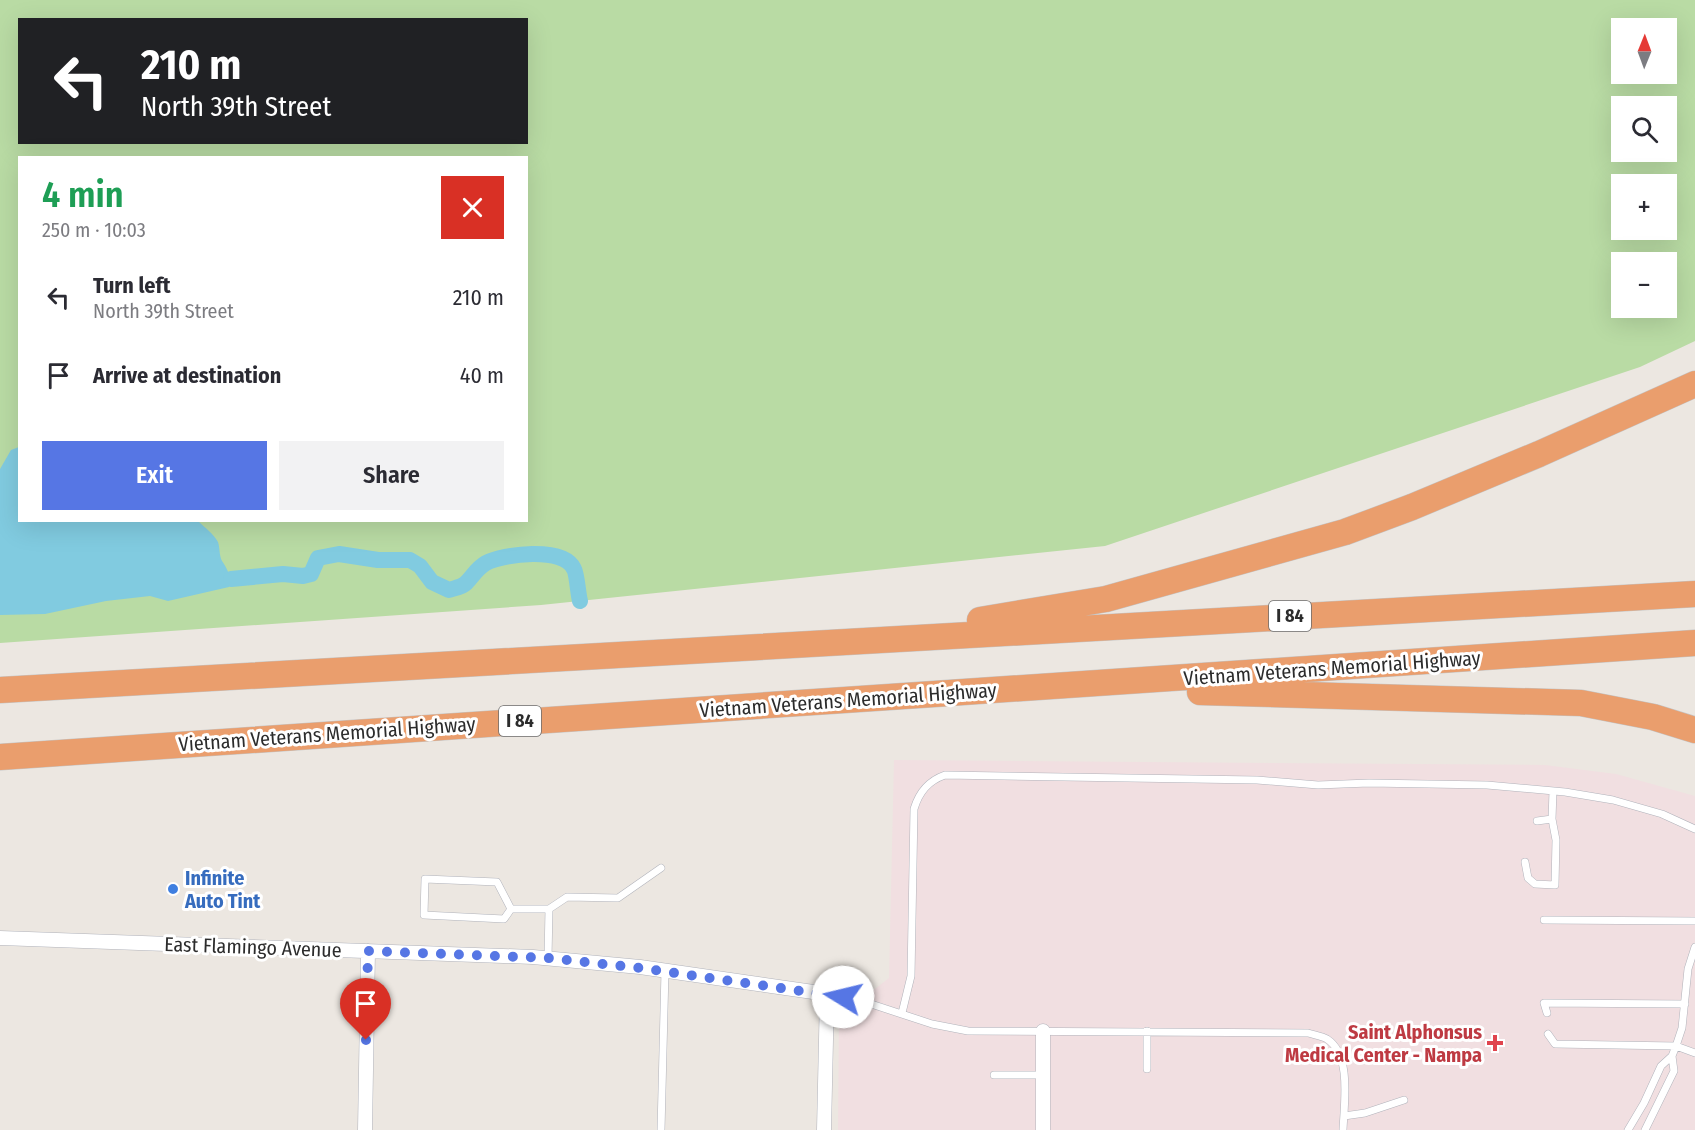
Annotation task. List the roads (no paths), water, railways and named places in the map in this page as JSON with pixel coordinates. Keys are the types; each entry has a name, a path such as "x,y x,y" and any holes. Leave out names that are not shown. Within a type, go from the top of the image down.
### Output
{"highway":[{"path":"884,639 1106,599 1345,532 1539,454 1695,384"},
{"name":"I 84","path":"0,690 1695,594"},
{"name":"Vietnam Veterans Memorial Highway","path":"0,757 1695,643"},
{"path":"1040,688 1581,703 1653,717 1695,730"}],"street":[{"name":"East Flamingo Avenue","path":"0,938 548,958 827,994"},
{"path":"365,1130 368,951"},
{"path":"824,1130 827,994"},
{"path":"1043,1031 1043,1130"}],"lane":[{"path":"902,1013 911,976 914,809 918,797 937,778 954,775 1257,780 1318,785 1369,783 1487,785 1553,791 1612,800 1662,814 1695,829"},
{"path":"1525,862 1528,878 1535,884 1555,885 1556,840 1552,819 1553,791"},
{"path":"1537,821 1552,819"},
{"path":"511,909 549,909 567,897 618,897 661,868"},
{"path":"425,879 497,882 511,909 504,919 424,915 425,879"},
{"path":"548,958 549,909"},
{"path":"1544,920 1695,921"},
{"path":"1628,1130 1644,1103 1661,1066 1672,1056 1677,1046 1682,1028 1688,969 1695,947"},
{"path":"661,1130 665,972"},
{"path":"827,994 859,1000 932,1024 968,1031 1308,1033 1326,1039 1338,1050 1344,1066 1343,1130"},
{"path":"1547,1013 1544,1003 1685,1004"},
{"path":"1147,1031 1147,1069"},
{"path":"1548,1034 1555,1044 1677,1046 1695,1053"},
{"path":"1645,1130 1674,1071 1672,1056"},
{"path":"994,1075 1043,1075"},
{"path":"1344,1116 1365,1113 1404,1100"}],"water":[{"path":"18,447 18,522 199,522 218,542 221,559 230,580 229,587 168,601 150,596 106,601 45,614 0,615 0,469 11,450"}],"waterway":[{"path":"231,579 283,574 303,576 311,574 318,558 339,554 378,560 410,560 420,566 432,582 449,590 464,584 486,563 506,557 533,554 558,557 568,562 576,575 580,601"}],"place":[{"name":"Infinite Auto Tint","path":"173,889"},
{"name":"Saint Alphonsus Medical Center - Nampa","path":"1495,1043"}]}
